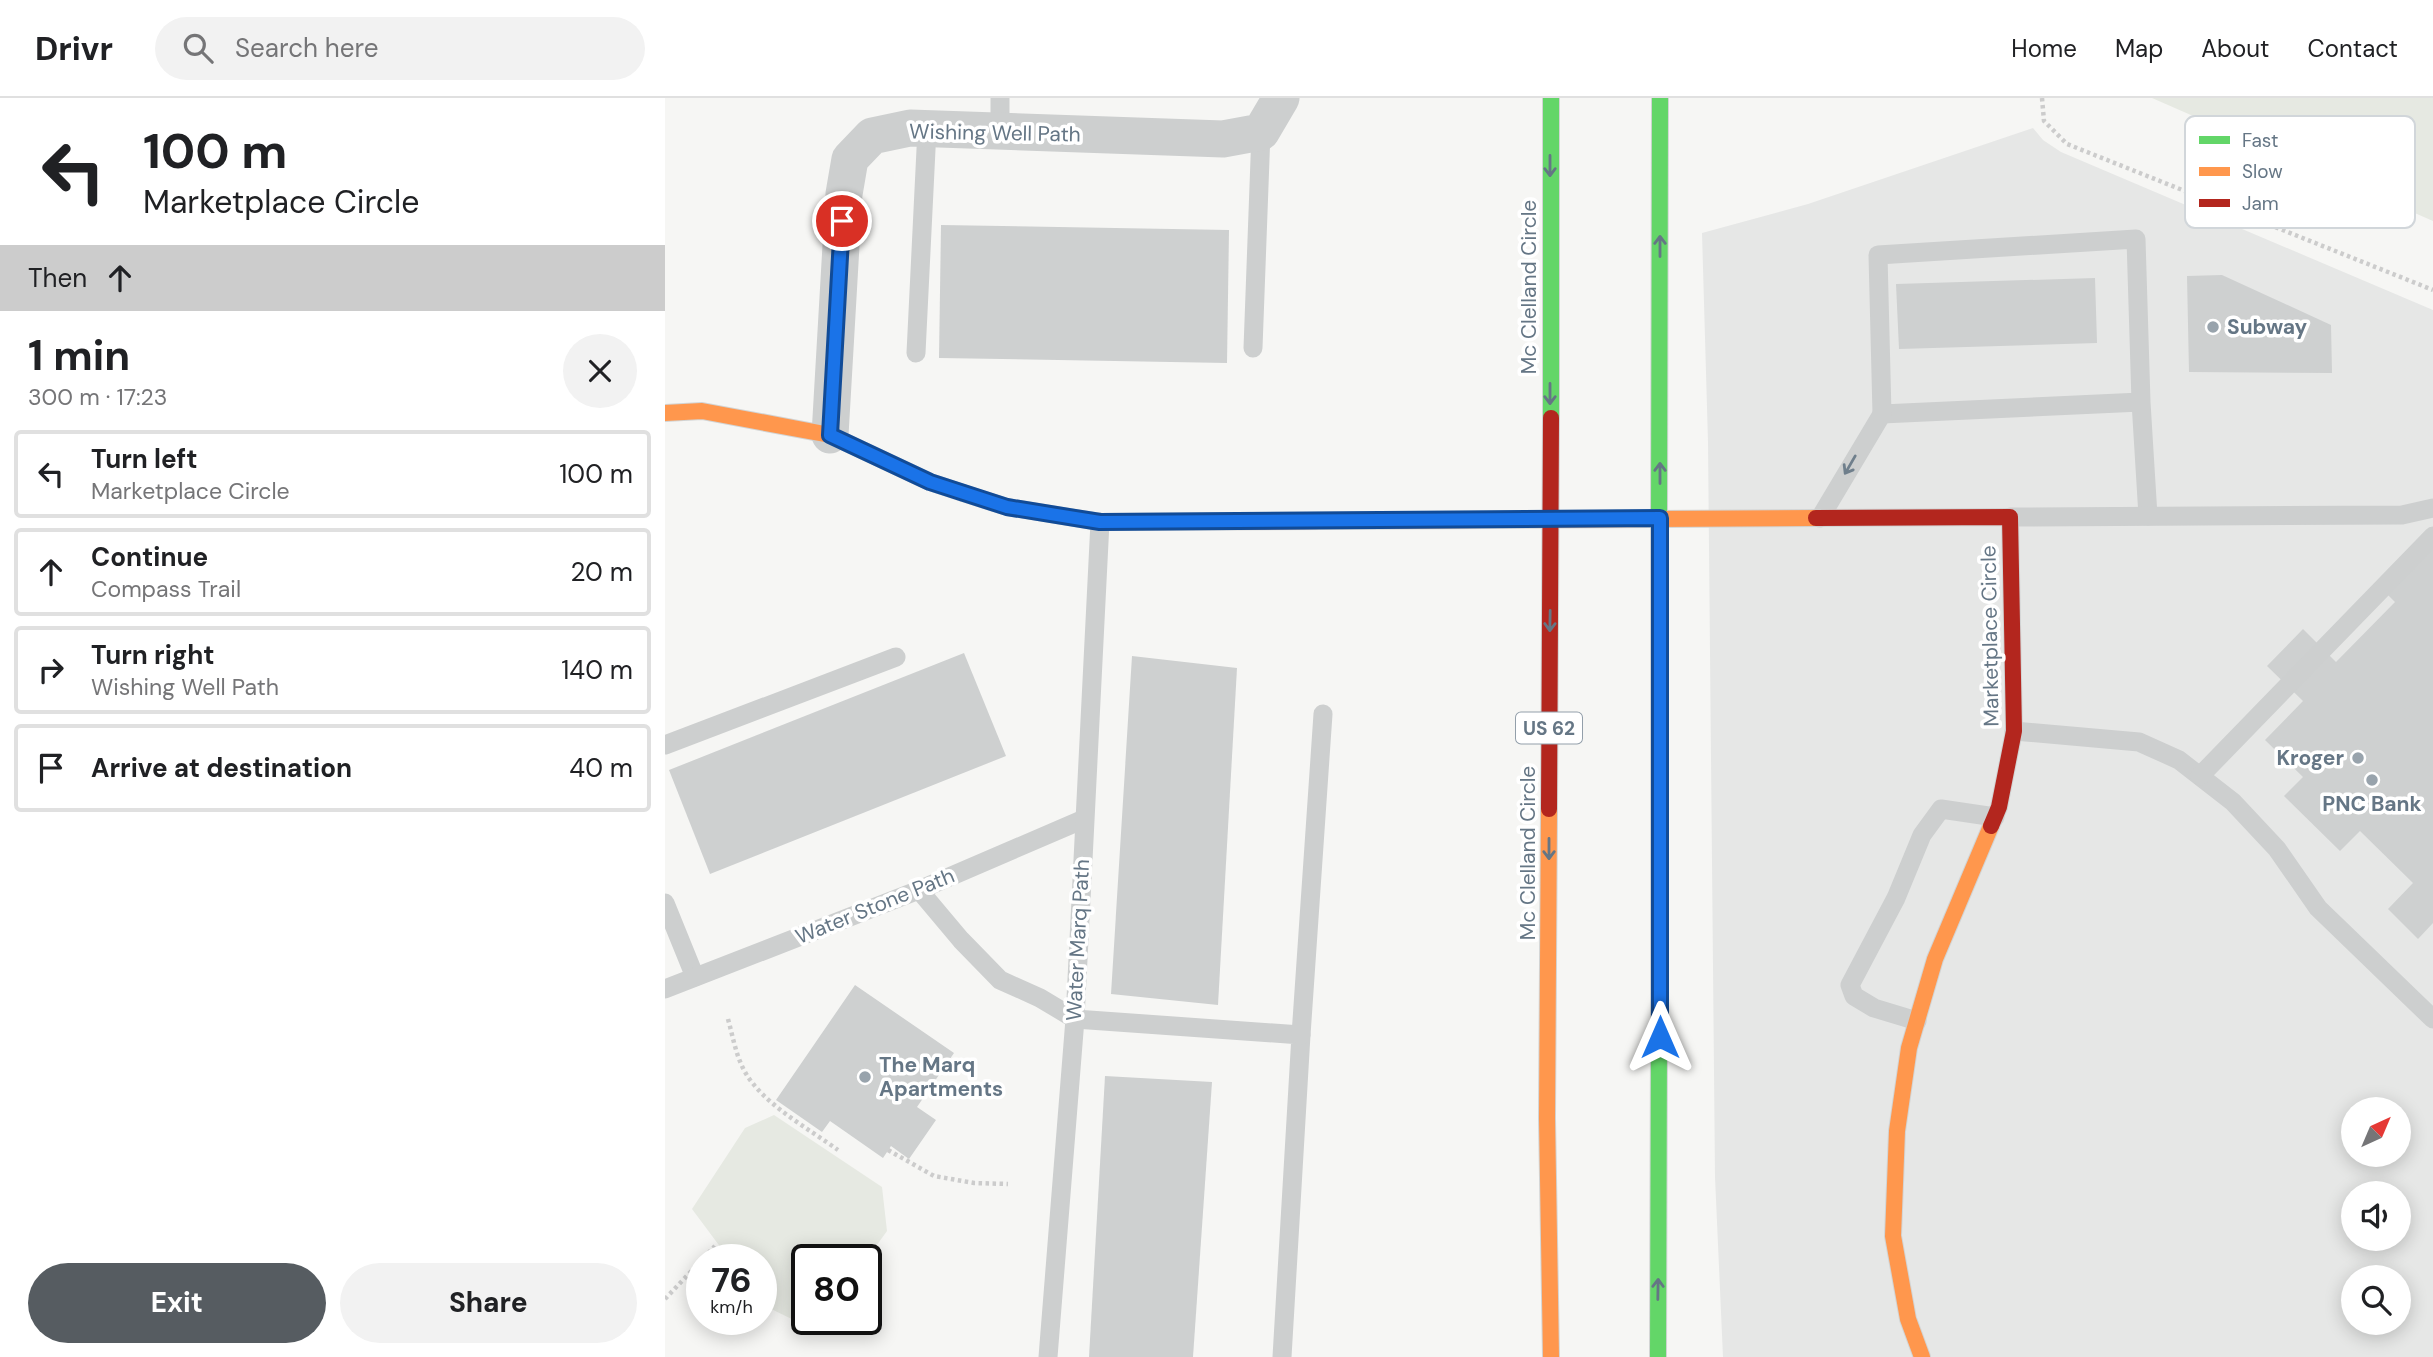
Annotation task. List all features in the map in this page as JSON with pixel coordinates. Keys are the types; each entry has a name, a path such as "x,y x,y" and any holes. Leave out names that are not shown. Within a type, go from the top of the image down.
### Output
{"main road":[{"name":"Mc Clelland Circle","path":"1551,98 1547,1118 1551,1357"},
{"path":"1658,1357 1660,98"},
{"name":"Marketplace Circle","path":"665,413 702,411 830,435 930,482 1007,507 1100,522 2010,517 2014,730 1999,807 1935,959 1909,1048 1897,1131 1893,1236 1908,1319 1922,1357"}],"street":[{"path":"1261,132 1281,98"},
{"name":"Wishing Well Path","path":"830,435 844,194 850,159 872,136 1000,115 1223,139 1261,132"}],"lane":[{"path":"916,353 927,129"},
{"path":"1253,348 1261,132"},
{"path":"1820,518 1882,414 1878,255 2136,239 2148,516"},
{"path":"1882,414 2141,402"},
{"path":"2010,517 2402,515 2433,508"},
{"name":"Water Marq Path","path":"1048,1357 1075,1019 1100,522"},
{"path":"2200,776 2433,536"},
{"path":"665,745 896,657"},
{"path":"1282,1357 1323,714"},
{"path":"2014,730 2139,742 2179,760 2233,802 2277,849 2318,908 2433,1019"},
{"path":"1917,1021 1874,1008 1854,996 1850,985 1896,898 1922,835 1941,809 1995,817"},
{"name":"Water Stone Path","path":"665,989 919,890 1084,819"},
{"path":"919,890 961,940 1000,980 1040,998 1075,1019 1301,1035"},
{"path":"665,903 695,977"}],"path":[{"path":"2042,98 2044,121 2067,144 2185,191"},
{"path":"2278,228 2433,290"},
{"path":"728,1019 737,1056 756,1087 768,1100 838,1150"},
{"path":"888,1150 934,1176 974,1183 1008,1184"},
{"path":"665,1299 686,1277"}],"shaded area":[{"path":"2152,98 2433,98 2433,221 2415,213 2415,116 2193,116"},
{"path":"2033,128 2043,140 2061,152 2185,205 2185,228 2240,228 2433,310 2433,1357 1723,1357 1715,1177 1708,442 1702,233 1808,204"},
{"path":"774,1115 882,1187 887,1231 878,1244 791,1244 791,1319 777,1312 777,1244 718,1244 692,1209 745,1128"}],"building":[{"path":"941,225 1229,230 1227,363 939,358"},
{"path":"2222,275 2331,325 2332,373 2189,372 2187,276"},
{"path":"2095,278 2097,343 1899,349 1896,284"},
{"name":"Kroger","path":"2433,545 2433,923 2418,939 2388,909 2413,883 2360,831 2340,851 2284,796 2303,777 2265,740 2303,701 2267,666 2303,629 2336,662 2395,602 2386,593"},
{"path":"964,653 1006,756 710,874 669,770"},
{"path":"1132,656 1237,668 1218,1005 1111,994"},
{"name":"The Marq Apartments","path":"855,985 954,1053 917,1107 936,1120 909,1159 891,1146 883,1158 830,1121 822,1132 776,1100"},
{"path":"1105,1076 1212,1082 1193,1357 1089,1357"}],"traffic: fast":[{"path":"1551,98 1551,418"},
{"path":"1659,523 1660,98"},
{"path":"1658,1357 1659,1035"}],"traffic: slow":[{"path":"665,413 702,411 830,435 930,482 963,493"},
{"path":"1324,521 1816,518"},
{"path":"1549,809 1547,1118 1551,1357"},
{"path":"1922,1357 1908,1319 1893,1236 1897,1131 1909,1048 1935,959 1991,826"}],"traffic: jam":[{"path":"1549,809 1551,418"},
{"path":"963,493 1007,507 1100,522 1324,521"},
{"path":"1816,518 2010,517 2014,731 1999,807 1991,826"},
{"path":"1659,523 1659,1035"}],"place":[{"name":"Subway","path":"2213,327"},
{"name":"Kroger","path":"2358,758"},
{"name":"PNC Bank","path":"2372,780"},
{"name":"The Marq Apartments","path":"865,1077"}],"route":[{"path":"842,221 830,435 930,482 1007,507 1100,522 1660,518 1660,1037"}]}
